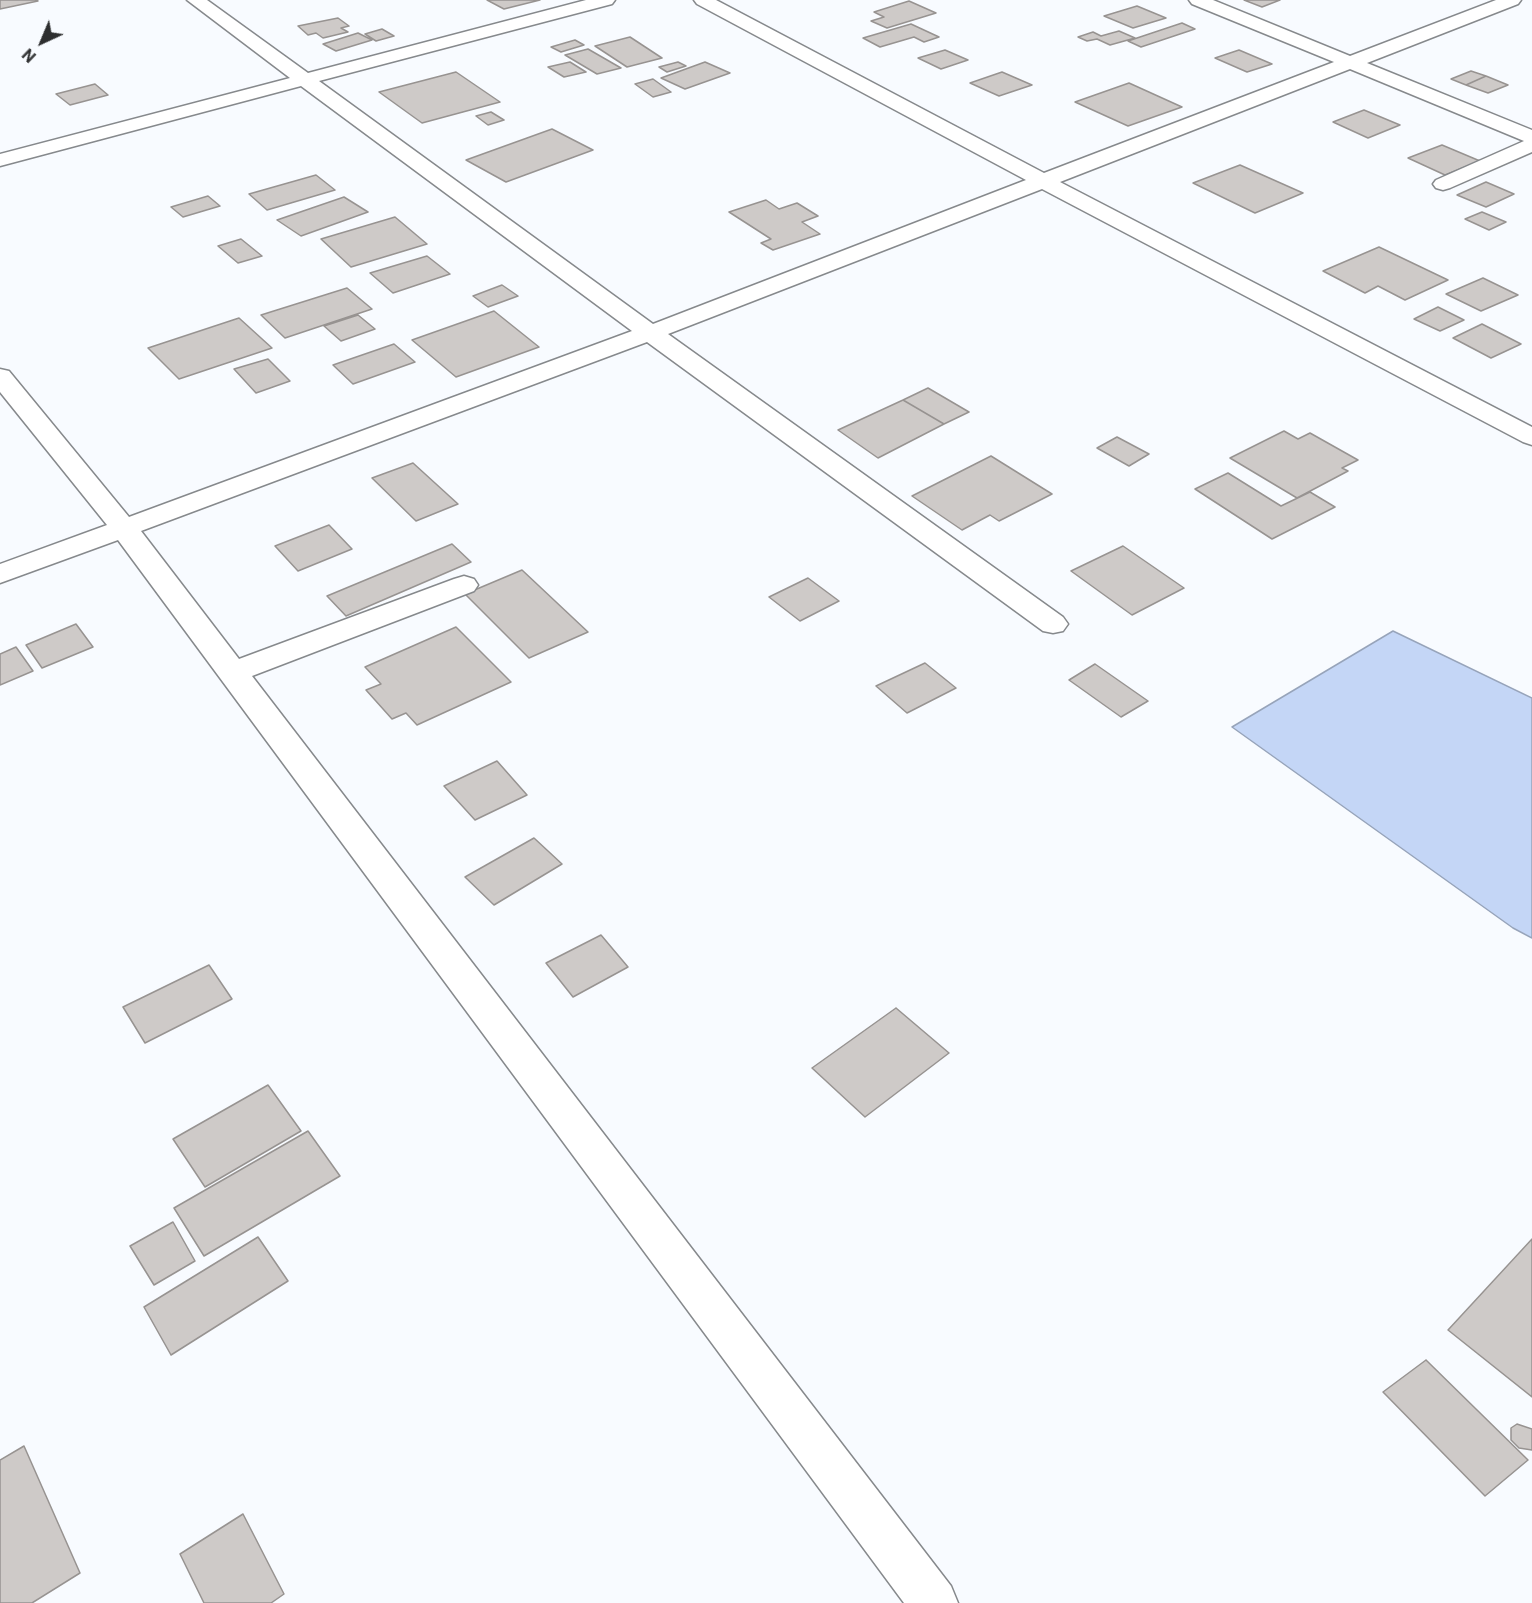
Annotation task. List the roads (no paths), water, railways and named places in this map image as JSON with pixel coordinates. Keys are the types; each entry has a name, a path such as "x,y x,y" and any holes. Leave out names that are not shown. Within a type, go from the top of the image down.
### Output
{"street":[{"path":"196,0 650,333 1053,624"},
{"path":"0,160 606,0"},
{"path":"703,0 1532,437"},
{"path":"1198,0 1532,137"},
{"path":"0,574 650,333 1512,0"},
{"path":"1443,184 1532,145"},
{"path":"0,376 123,527 934,1603"},
{"path":"232,673 464,585"}],"water":[{"path":"1393,631 1532,698 1532,938 1513,928 1232,727"}]}
